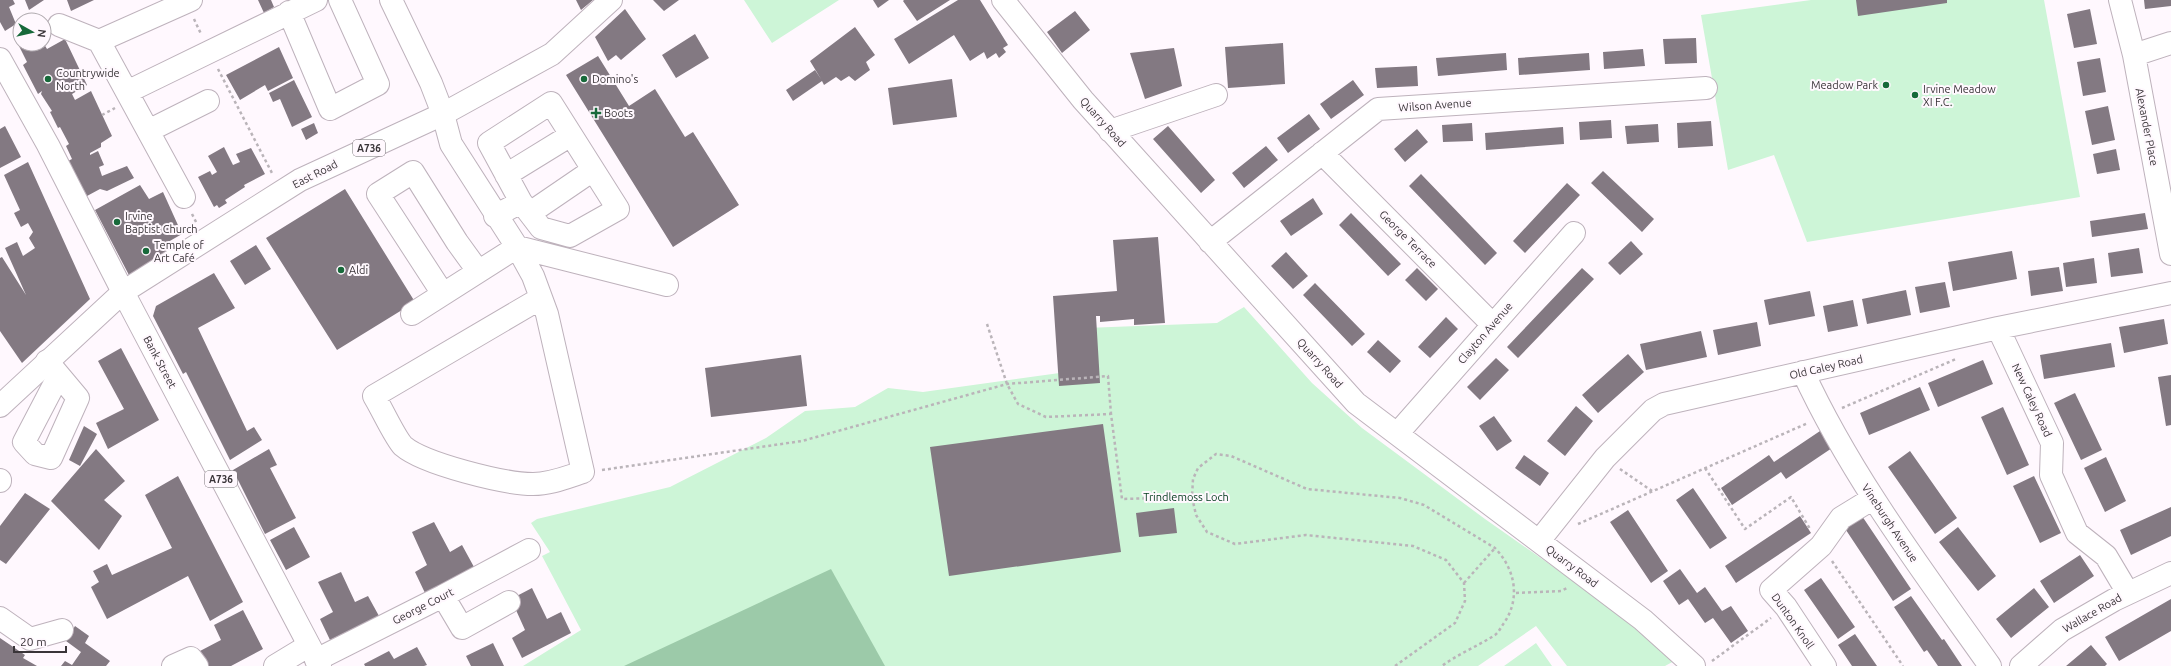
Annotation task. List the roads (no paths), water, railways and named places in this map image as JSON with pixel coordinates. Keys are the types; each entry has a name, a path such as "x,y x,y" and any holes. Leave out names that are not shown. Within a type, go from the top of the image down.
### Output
{"street":[{"path":"127,92 316,0"},
{"path":"289,12 330,108 378,84 340,0"},
{"path":"392,0 431,83 443,114 451,144 495,216 517,247 533,276 547,314 584,472 551,482 532,484 488,477 422,458 402,445 374,396 541,298"},
{"name":"East Road","path":"0,406 53,369 123,292 300,180 443,114 552,54 611,0"},
{"name":"Quarry Road","path":"1003,0 1083,100 1110,131 1356,403 1643,620 1694,666"},
{"name":"Alexander Place","path":"2120,0 2134,54 2171,254"},
{"path":"99,41 189,1"},
{"path":"59,25 99,41 184,197"},
{"path":"2134,54 2171,43"},
{"name":"Bank Street","path":"0,59 48,145 123,292 315,657"},
{"name":"Wilson Avenue","path":"1210,242 1378,109 1706,88"},
{"path":"1110,131 1216,94"},
{"path":"148,131 208,101"},
{"path":"551,103 571,135 618,209 570,236 541,228 525,207 489,143 551,103"},
{"path":"506,175 571,135"},
{"name":"George Terrace","path":"1322,153 1493,324"},
{"path":"495,216 525,207 593,170"},
{"path":"443,294 378,194 413,172 457,242 478,271"},
{"name":"Clayton Avenue","path":"1397,434 1574,233"},
{"path":"412,314 517,247 667,285"},
{"name":"Old Caley Road","path":"1539,541 1604,458 1653,410 1664,404 1998,328 2171,293"},
{"name":"New Caley Road","path":"1998,328 2052,442 2051,475 2077,533 2106,556 2128,593"},
{"name":"Vineburgh Avenue","path":"1804,372 1824,416 1872,499 1990,666"},
{"name":"Dunton Knoll","path":"1824,666 1786,607 1771,590 1821,546 1841,518 1872,499"},
{"name":"George Court","path":"275,666 315,657 444,596 529,550"},
{"name":"Wallace Road","path":"2021,666 2062,630 2128,593 2171,573"},
{"path":"444,596 462,628 509,602"},
{"path":"0,618 30,639 62,630"},
{"path":"173,666 191,658 197,666"}],"place":[{"name":"Countrywide North","path":"48,79"},
{"name":"Domino's","path":"584,79"},
{"name":"Meadow Park","path":"1886,85"},
{"name":"Irvine Meadow XI F.C.","path":"1915,95"},
{"name":"Boots","path":"596,113"},
{"name":"Irvine Baptist Church","path":"117,222"},
{"name":"Temple of Art Café","path":"146,251"},
{"name":"Aldi","path":"341,270"}],"park label":[{"name":"Trindlemoss Loch","path":"1186,497"}]}
